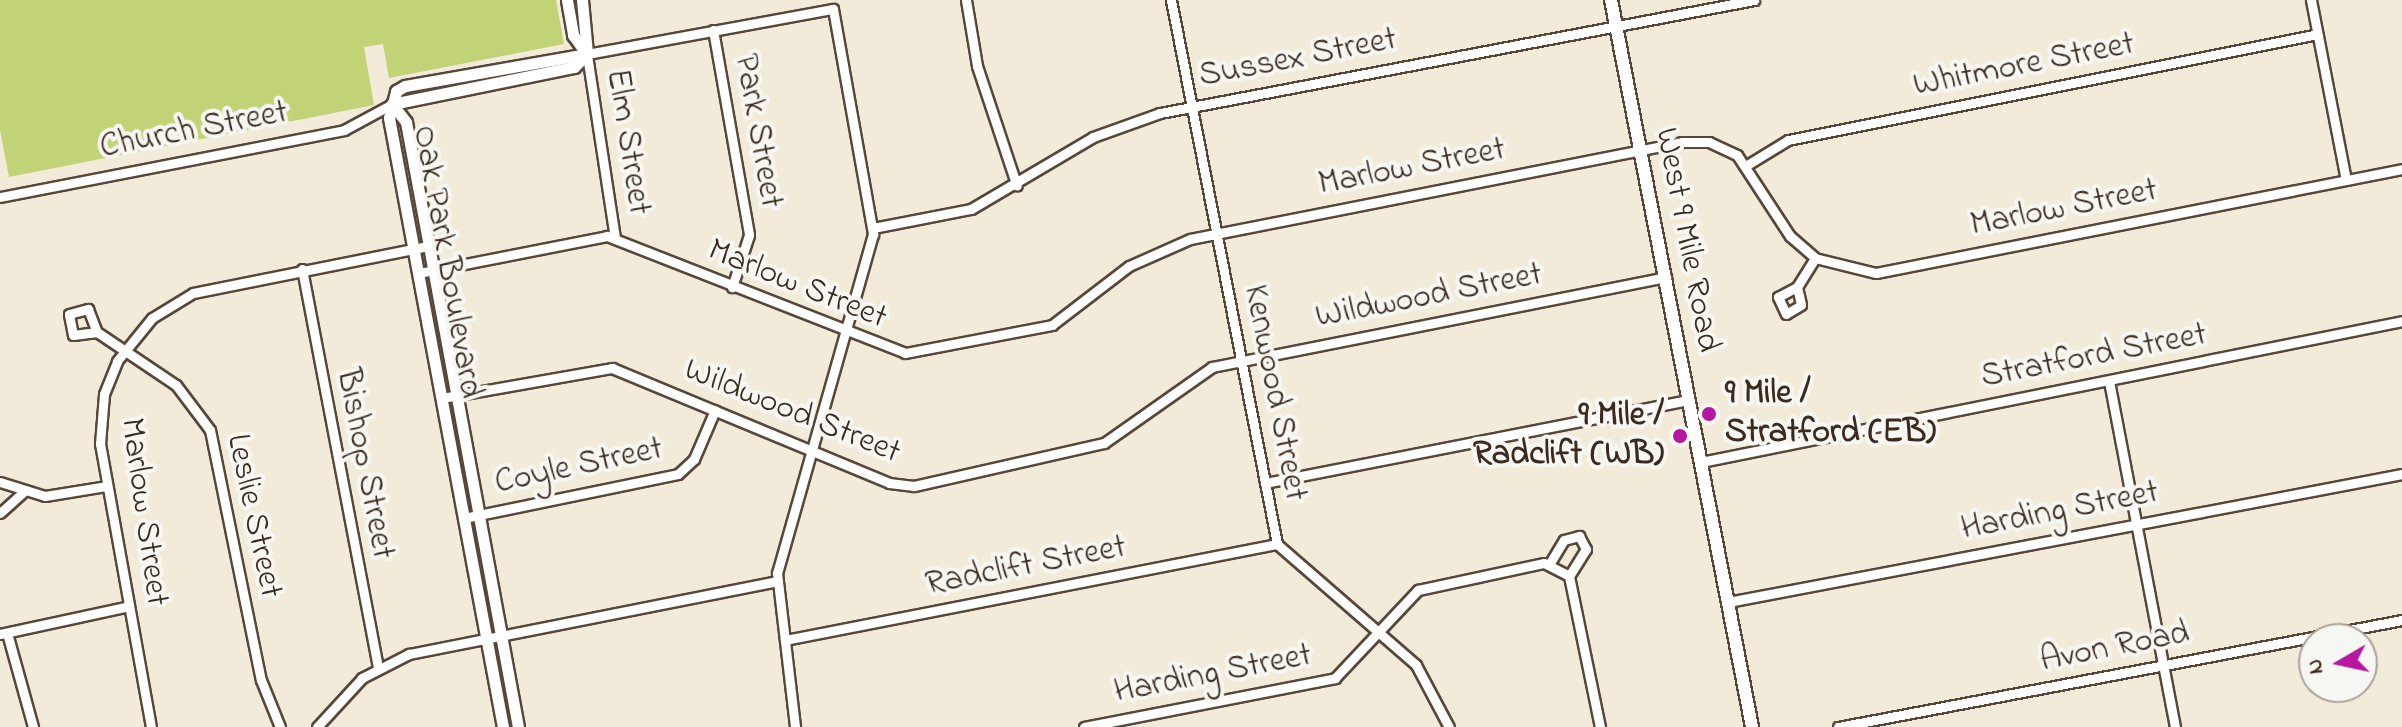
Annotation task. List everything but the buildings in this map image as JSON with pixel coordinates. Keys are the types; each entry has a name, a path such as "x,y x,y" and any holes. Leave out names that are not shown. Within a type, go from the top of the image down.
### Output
{"main road":[{"name":"West 9 Mile Road","path":"1611,0 1752,727"}],"street":[{"path":"567,0 573,35 587,54"},
{"path":"582,0 587,54"},
{"name":"Kenwood Street","path":"1171,0 1277,544 1426,676 1449,727"},
{"name":"Sussex Street","path":"873,228 971,209 1017,186 1093,137 1192,106 1615,23 1754,0"},
{"path":"2311,0 2346,180"},
{"path":"963,1 1017,186"},
{"name":"Church Street","path":"392,104 405,86 460,74 833,9 873,228"},
{"name":"Park Street","path":"713,30 749,235 732,287"},
{"name":"Whitmore Street","path":"1747,165 1788,140 2318,34"},
{"name":"Church Street","path":"0,197 344,130 392,104 574,67 587,54"},
{"name":"Elm Street","path":"587,54 615,238"},
{"path":"517,62 520,77"},
{"path":"460,74 463,89"},
{"name":"Oak Park Boulevard","path":"392,104 406,122 478,515 503,727"},
{"name":"Oak Park Boulevard","path":"392,104 414,248 464,518 518,727"},
{"name":"Marlow Street","path":"615,238 845,334 905,353 1052,325 1148,255 1217,233 1640,150 1709,142 1747,165 1782,225 1815,258 1876,273 2402,169"},
{"path":"795,727 776,581 873,228"},
{"path":"419,273 615,238"},
{"name":"Marlow Street","path":"151,727 107,486 99,421 123,350 182,298 302,269 429,246"},
{"path":"1797,287 1815,258"},
{"name":"Bishop Street","path":"302,269 378,668"},
{"name":"Wildwood Street","path":"442,398 607,367 904,486 1061,457 1125,433 1198,375 1241,360 1666,277"},
{"name":"Stratford Street","path":"1701,462 2402,321"},
{"name":"Leslie Street","path":"97,332 176,385 210,430 261,680 280,727"},
{"path":"2109,381 2175,727"},
{"path":"1265,483 1689,400"},
{"name":"Coyle Street","path":"464,518 678,474 694,459 715,410"},
{"name":"Harding Street","path":"1728,602 2402,474"},
{"path":"0,482 23,492 107,486"},
{"path":"0,513 23,492"},
{"path":"1569,576 1550,563 1564,540 1579,536 1586,549 1569,576 1600,727"},
{"name":"Radclift Street","path":"785,640 1277,544"},
{"name":"Harding Street","path":"1084,727 1335,678 1423,587 1550,563"},
{"path":"317,727 378,668 494,636 776,581"},
{"path":"33,727 4,634 129,606"},
{"name":"Avon Road","path":"1838,727 2402,620"}],"green space":[{"path":"0,0 556,0 564,44 389,78 383,44 364,47 374,105 9,177 0,130"}],"place":[{"name":"9 Mile / Stratford (EB)","path":"1709,414"},
{"name":"9 Mile / Radclift (WB)","path":"1680,436"}]}
